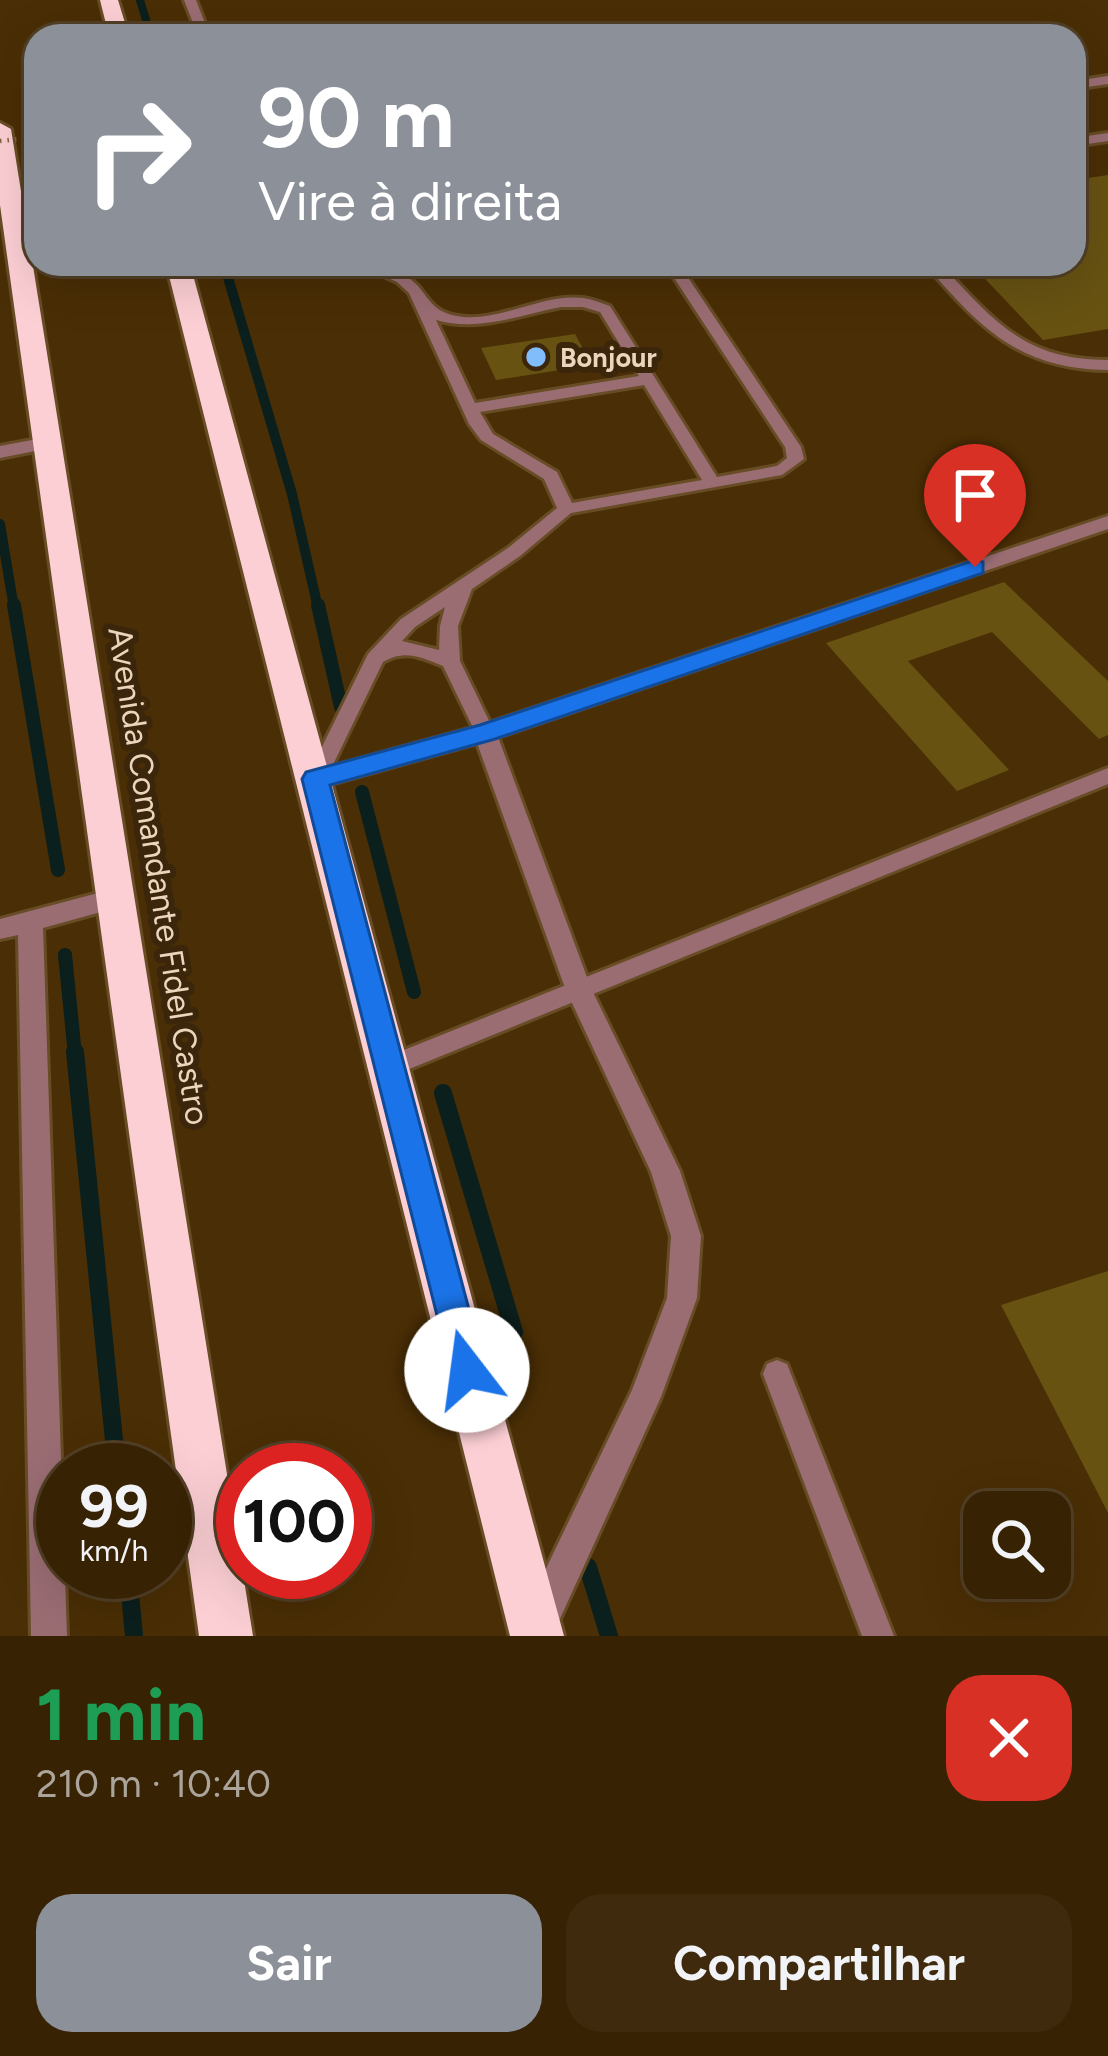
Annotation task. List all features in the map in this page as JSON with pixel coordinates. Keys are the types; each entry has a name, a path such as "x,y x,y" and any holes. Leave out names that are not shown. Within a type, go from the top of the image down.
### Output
{"highway":[{"name":"Avenida Comandante Fidel Castro","path":"0,129 6,201 48,443 226,1636"},
{"path":"181,276 536,1633"}],"street":[{"path":"0,452 48,443"},
{"path":"316,779 485,733 1108,522"},
{"path":"485,733 578,988 665,1171 686,1236 682,1298 645,1397 536,1633"},
{"path":"49,1636 15,926 117,898"}],"lane":[{"path":"394,276 435,316 461,320 598,304 611,315 713,484"},
{"path":"316,779 375,658 408,623 514,552 566,509 782,470 796,460 793,447 680,276"},
{"path":"944,276 1015,345 1049,362 1108,364"},
{"path":"423,306 487,437 550,476 566,509"},
{"path":"471,409 650,380"},
{"path":"465,583 449,618 447,661 485,733"},
{"path":"375,658 392,648 409,647 447,661"},
{"path":"388,1067 1108,776"},
{"path":"777,1374 878,1636"}],"building":[{"path":"1108,175 1108,329 1043,340 982,276 1086,276 1086,178"},
{"name":"Bonjour","path":"575,334 592,365 496,380 481,348"},
{"path":"1004,582 1108,681 1108,735 1099,739 992,632 908,661 1009,770 957,791 826,643"},
{"path":"1108,1271 1108,1513 1001,1305"}],"waterway":[{"path":"140,0 147,24"},
{"path":"228,276 292,494 318,608"},
{"path":"0,524 14,608"},
{"path":"14,605 58,870"},
{"path":"318,605 341,707"},
{"path":"362,792 414,992"},
{"path":"65,955 75,1055"},
{"path":"75,1052 114,1443"},
{"path":"443,1093 514,1332"},
{"path":"588,1567 609,1636"},
{"path":"131,1599 134,1636"}],"place":[{"name":"Bonjour","path":"536,357"}],"route":[{"path":"467,1370 316,779 485,733 975,567"}]}
